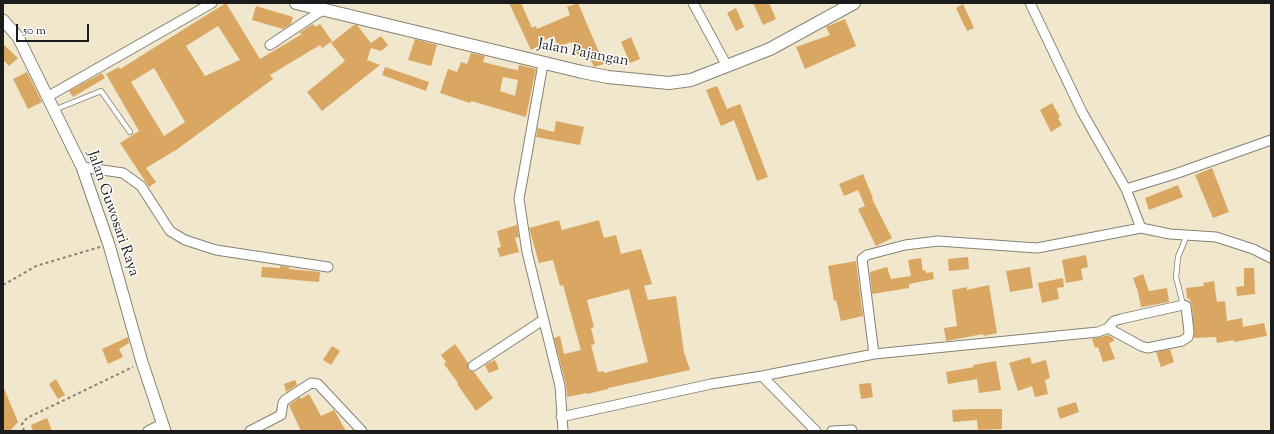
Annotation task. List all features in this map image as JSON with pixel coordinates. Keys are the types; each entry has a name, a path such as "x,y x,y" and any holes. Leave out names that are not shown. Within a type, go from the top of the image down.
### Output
{"main road":[{"name":"Jalan Pajangan","path":"296,3 543,64 608,77 669,83 691,80 770,49 854,3"}],"street":[{"path":"47,97 212,3"},
{"path":"693,3 727,66"},
{"path":"1030,3 1082,112 1126,188 1141,228"},
{"path":"270,45 324,9"},
{"name":"Jalan Guwosari Raya","path":"3,20 18,37 82,167 109,245 142,362 163,427"},
{"path":"543,64 519,199 526,252 560,386 563,431"},
{"path":"1126,188 1175,174 1271,140"},
{"path":"82,167 124,173 142,186 170,231 185,240 216,250 328,268"},
{"path":"874,354 862,259 867,255 905,245 938,241 1037,248 1141,228 1170,234 1216,237 1253,249 1271,258"},
{"path":"561,417 711,384 762,376 874,354 1098,332 1108,328 1114,321 1183,304 1186,306 1189,332 1188,337 1182,341 1147,348 1108,328"},
{"path":"473,366 543,320"},
{"path":"762,376 816,431"},
{"path":"250,431 281,415 285,400 311,383 318,384 362,431"},
{"path":"148,431 163,427"},
{"path":"832,431 852,430"}],"lane":[{"path":"54,110 101,91 130,132"},
{"path":"1183,304 1176,277 1178,257 1187,235"}],"path":[{"path":"3,285 36,266 109,245"},
{"path":"24,431 22,424 27,418 142,362"}],"building":[{"path":"226,3 260,59 302,34 299,33 313,24 315,27 320,24 332,41 322,48 320,45 270,75 273,79 176,150 146,168 156,182 149,187 120,143 139,131 106,74 119,67 120,69","holes":["218,26 240,60 205,76 186,46","154,68 185,122 164,136 131,82"]},
{"path":"509,3 521,3 532,28 536,26 537,29 570,15 567,7 578,3 604,64 594,67 587,52 578,56 571,42 558,47 554,36 540,42 541,45 531,50"},
{"path":"753,3 769,3 776,19 763,25"},
{"path":"963,4 974,28 967,31 956,8"},
{"path":"256,6 293,17 291,24 283,29 252,20"},
{"path":"736,8 744,27 736,31 727,13"},
{"path":"845,19 856,46 805,69 796,47 830,35 826,27"},
{"path":"354,25 357,25 371,43 381,36 388,45 381,51 371,48 367,60 380,65 322,111 307,92 345,61 331,43"},
{"path":"631,37 640,59 630,63 621,42"},
{"path":"415,39 437,45 431,66 408,60"},
{"path":"3,44 18,58 9,66 3,60"},
{"path":"471,53 485,56 483,62 511,69 518,70 519,65 536,69 526,117 471,101 470,103 440,93 448,69 457,72 461,62 467,64","holes":["503,77 518,80 515,96 500,91"]},
{"path":"385,67 429,82 426,91 382,75"},
{"path":"27,72 42,102 28,109 13,79"},
{"path":"102,73 105,78 73,97 69,91"},
{"path":"717,86 727,109 740,104 768,177 757,181 734,120 721,126 706,90"},
{"path":"1052,103 1060,117 1058,118 1062,125 1051,132 1040,110"},
{"path":"556,121 584,127 580,145 536,137 538,128 554,132"},
{"path":"1212,168 1229,212 1213,218 1195,175"},
{"path":"863,174 873,198 872,199 892,238 876,246 858,209 865,206 858,190 844,196 839,184"},
{"path":"1178,185 1183,197 1149,210 1145,198"},
{"path":"559,220 562,230 599,220 604,238 616,235 621,254 641,249 652,284 644,286 648,300 676,296 684,352 690,370 587,394 567,397 566,385 554,338 560,336 564,354 581,350 563,285 560,286 553,260 539,263 529,228","holes":["629,289 648,362 604,373 604,371 598,372 591,345 595,344 591,328 594,327 587,300"]},
{"path":"517,225 519,237 515,238 519,252 500,257 497,248 501,247 497,231"},
{"path":"1086,255 1088,267 1081,269 1083,280 1066,283 1062,260"},
{"path":"968,257 969,269 949,271 948,259"},
{"path":"921,258 923,271 925,270 926,273 933,272 934,279 909,284 909,288 872,294 870,272 887,267 891,279 911,276 908,260"},
{"path":"856,261 863,316 841,321 836,300 834,301 828,266"},
{"path":"280,266 289,267 289,269 320,272 319,282 261,277 262,267 280,268"},
{"path":"1030,267 1033,288 1010,292 1006,271"},
{"path":"1244,268 1254,268 1255,294 1237,296 1236,287 1244,286"},
{"path":"1143,274 1149,291 1167,288 1169,302 1141,307 1133,278"},
{"path":"1063,278 1064,287 1057,288 1059,299 1042,303 1038,283"},
{"path":"1214,281 1217,302 1225,301 1227,321 1242,318 1243,327 1264,323 1267,336 1234,342 1234,340 1217,343 1216,337 1194,338 1192,305 1189,298 1187,299 1186,288 1204,286 1203,283"},
{"path":"989,285 997,333 946,341 944,328 957,326 952,290 967,287 967,290"},
{"path":"1108,335 1113,338 1114,341 1109,343 1115,359 1103,362 1098,347 1095,348 1092,339"},
{"path":"128,337 129,343 119,349 123,357 108,364 102,349"},
{"path":"455,344 468,363 468,370 474,372 493,398 476,411 444,364 446,362 441,355"},
{"path":"332,346 340,351 331,365 323,360"},
{"path":"1170,349 1174,362 1161,367 1156,352"},
{"path":"1030,357 1032,364 1046,360 1050,378 1045,380 1048,394 1035,397 1032,386 1018,391 1009,363"},
{"path":"495,360 499,369 489,373 485,365"},
{"path":"996,361 1001,390 979,393 977,379 948,384 946,372"},
{"path":"56,379 65,395 58,399 49,384"},
{"path":"295,380 297,385 286,392 284,384"},
{"path":"871,383 873,397 861,399 859,384"},
{"path":"3,386 18,422 10,431 3,431"},
{"path":"309,394 321,416 334,410 346,431 301,431 289,405 300,397 301,399"},
{"path":"1076,402 1079,412 1060,419 1057,408"},
{"path":"1002,409 1002,429 978,430 977,420 953,422 952,410"},
{"path":"47,418 52,431 33,431 31,425"}]}
